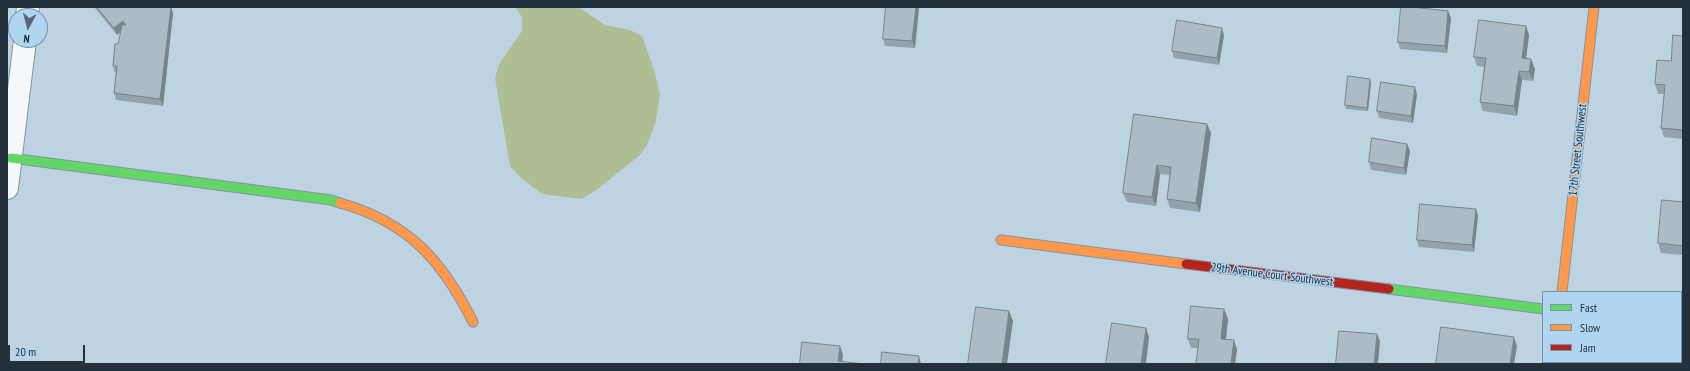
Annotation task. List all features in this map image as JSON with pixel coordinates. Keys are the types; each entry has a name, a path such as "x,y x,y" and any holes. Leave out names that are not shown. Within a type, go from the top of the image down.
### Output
{"street":[{"name":"17th Street Southwest","path":"1562,291 1594,7"},
{"path":"7,188 23,48"},
{"path":"11,158 331,200 354,205 377,214 393,223 424,247 452,281 473,322"},
{"name":"29th Avenue Court Southwest","path":"1001,240 1542,309"}],"shaded area":[{"path":"515,7 578,7 605,25 630,30 642,36 654,70 660,94 656,121 647,145 639,156 595,191 582,199 542,194 520,177 510,166 495,78 499,64 522,31 522,17"}],"building":[{"path":"97,7 171,7 160,99 114,93 117,66 113,66 115,44 118,44 122,25 126,25 123,21 114,28"},
{"path":"886,7 916,7 912,41 883,39"},
{"path":"1401,7 1448,11 1445,46 1398,42"},
{"path":"1177,20 1222,28 1217,58 1172,51"},
{"path":"1479,20 1526,26 1522,58 1531,59 1529,72 1519,71 1514,106 1480,102 1486,58 1474,57"},
{"path":"1673,35 1683,36 1683,130 1661,128 1665,85 1655,84 1657,60 1671,61"},
{"path":"1348,76 1370,79 1367,108 1345,105"},
{"path":"1381,82 1415,87 1411,116 1377,111"},
{"path":"1134,114 1207,124 1196,203 1167,199 1171,167 1157,165 1152,197 1123,193"},
{"path":"1372,138 1407,144 1404,168 1369,162"},
{"path":"1662,200 1683,202 1683,246 1658,243"},
{"path":"1420,204 1476,209 1472,245 1417,240"},
{"path":"1191,306 1224,309 1221,339 1234,340 1231,364 1196,364 1199,339 1188,339"},
{"path":"976,307 1009,311 1002,364 968,364"},
{"path":"1112,323 1146,328 1141,364 1106,364"},
{"path":"1441,327 1514,337 1510,364 1436,364"},
{"path":"1339,331 1377,334 1374,364 1336,364"},
{"path":"1683,341 1683,364 1647,364 1682,363"},
{"path":"802,342 840,346 838,361 864,364 800,364"},
{"path":"882,352 919,356 918,364 881,364"}],"traffic: fast":[{"path":"11,158 331,200 340,203"},
{"path":"1389,289 1542,309"}],"traffic: slow":[{"path":"1562,291 1594,7"},
{"path":"340,203 364,211 385,221 404,233 420,246 449,280 473,322"},
{"path":"1001,240 1186,264"}],"traffic: jam":[{"path":"1186,264 1389,289"}]}
